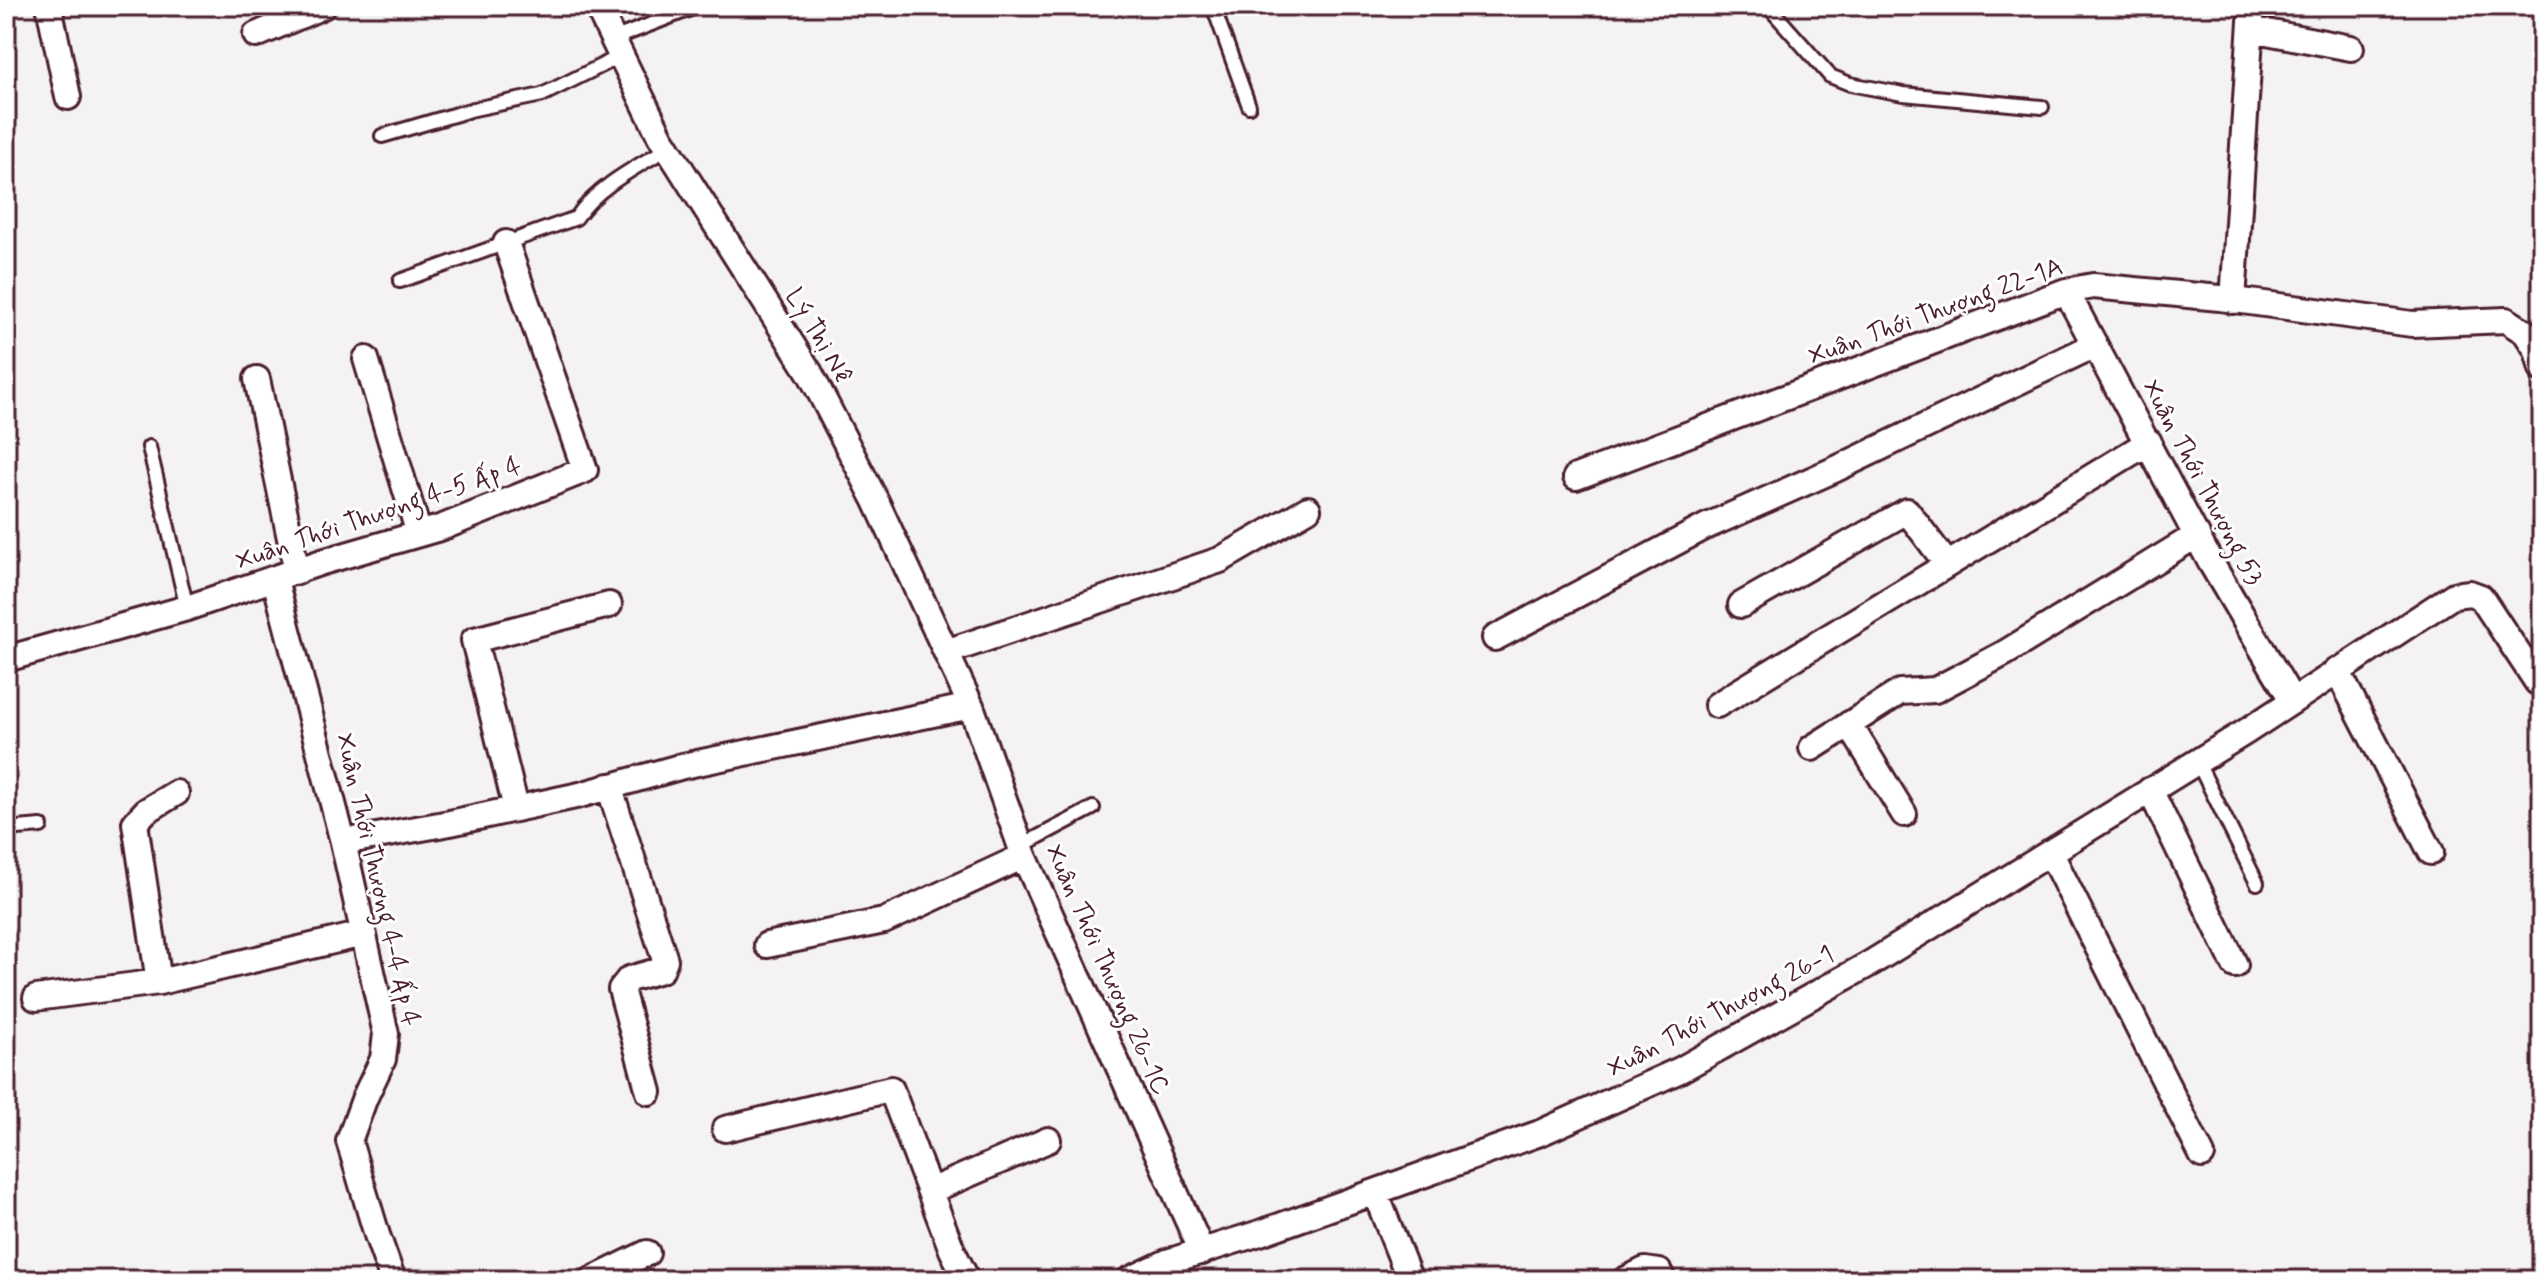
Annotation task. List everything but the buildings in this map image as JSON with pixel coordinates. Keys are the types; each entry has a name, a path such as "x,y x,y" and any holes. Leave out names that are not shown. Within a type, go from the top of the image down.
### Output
{"street":[{"path":"49,6 68,97"},
{"path":"256,35 323,6"},
{"name":"Lý Thị Nê","path":"597,6 641,100 668,148 810,373 876,501 971,706"},
{"path":"2233,301 2251,18 2351,48"},
{"name":"Xuân Thới Thượng 4-5 Ấp 4","path":"6,659 187,608 443,527 585,470 506,243"},
{"name":"Xuân Thới Thượng 22-1A","path":"1576,477 2066,291 2093,286 2412,324 2506,320 2525,332 2537,350 2542,369"},
{"name":"Xuân Thới Thượng 53","path":"2066,291 2197,535 2292,700"},
{"path":"1495,638 1705,527 1836,469 2095,345"},
{"path":"366,359 419,534"},
{"name":"Xuân Thới Thượng 4-4 Ấp 4","path":"257,379 286,576 386,1034 383,1059 349,1141 393,1280"},
{"path":"1717,705 2149,442"},
{"path":"946,652 1220,560 1308,509"},
{"path":"1741,605 1907,511 1947,564"},
{"path":"1812,748 1900,692 1935,690 2005,653 2197,535"},
{"name":"Xuân Thới Thượng 26-1","path":"1129,1280 1167,1262 1540,1133 1680,1070 1871,963 2197,761 2454,595 2470,593 2481,597 2537,682"},
{"path":"516,808 474,640 609,605"},
{"path":"2337,670 2431,852"},
{"path":"343,842 516,808 683,766 971,706"},
{"name":"Xuân Thới Thượng 26-1C","path":"971,706 1022,851 1202,1252"},
{"path":"1849,724 1904,814"},
{"path":"609,786 665,960 665,965 658,972 629,979 621,989 649,1092"},
{"path":"2150,790 2235,965"},
{"path":"159,982 135,823 146,811 176,793"},
{"path":"767,945 884,921 1022,851"},
{"path":"2050,852 2202,1155"},
{"path":"36,998 159,982 363,934"},
{"path":"725,1129 891,1089 952,1250 967,1280"},
{"path":"930,1191 1048,1140"},
{"path":"1375,1192 1410,1280"},
{"path":"592,1280 647,1253"},
{"path":"1625,1280 1645,1270 1659,1272 1663,1280"}],"lane":[{"path":"382,136 474,109 542,95 617,47 698,6"},
{"path":"1213,6 1249,106"},
{"path":"1768,6 1830,76 1850,84 1903,94 2042,107"},
{"path":"400,281 576,218 586,204 611,183 668,148"},
{"path":"149,447 187,608"},
{"path":"2197,761 2257,883"},
{"path":"1022,851 1093,808"},
{"path":"6,829 41,826"}]}
